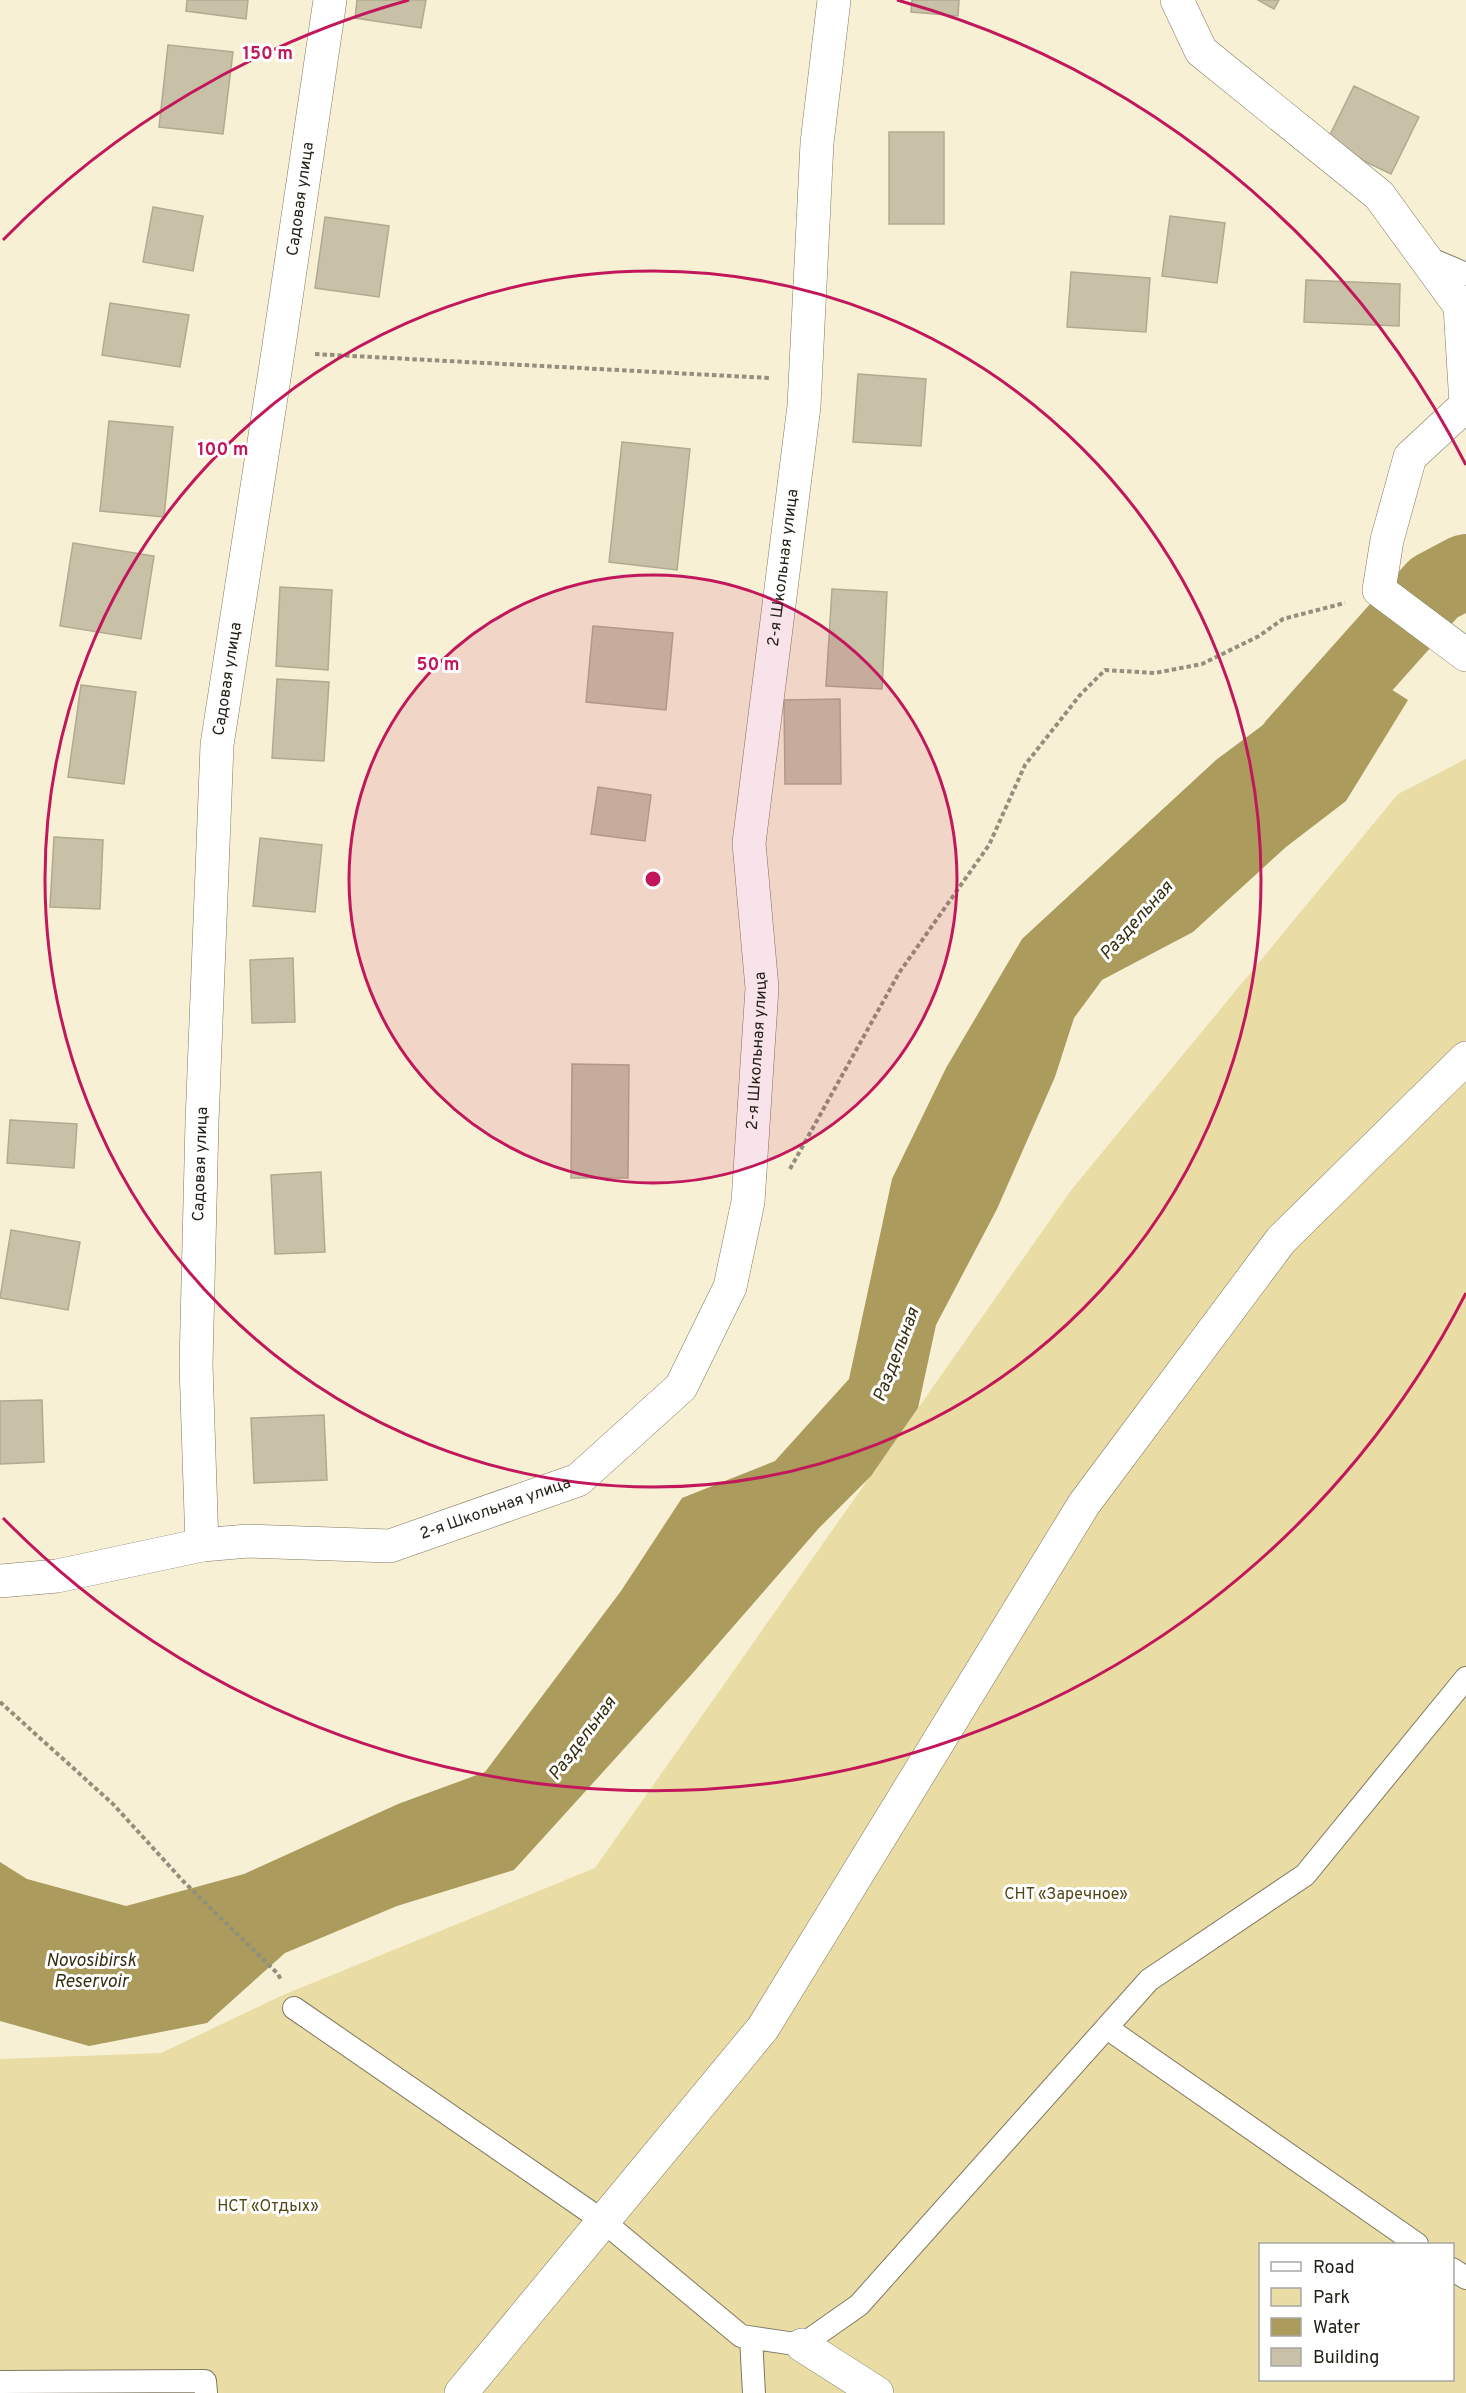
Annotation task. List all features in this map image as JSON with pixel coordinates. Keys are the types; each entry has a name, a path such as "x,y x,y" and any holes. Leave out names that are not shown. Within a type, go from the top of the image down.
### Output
{"street":[{"name":"Садовая улица","path":"202,1545 196,1365 202,1122 217,745 279,352 330,0"},
{"name":"2-я Школьная улица","path":"0,1581 57,1576 202,1545 248,1541 390,1546 578,1480 681,1386 730,1287 748,1202 762,988 749,843 804,406 817,143 834,0"},
{"path":"1178,0 1201,51 1379,195 1460,306 1466,404 1410,457 1387,540 1379,590 1466,655"},
{"path":"461,2393 762,2028 1084,1504 1281,1240 1466,1058"},
{"path":"802,2345 877,2393"}],"lane":[{"path":"1424,256 1466,274"},
{"path":"294,2008 603,2221 741,2336 802,2345 859,2305 1149,1980 1305,1875 1466,1678"},
{"path":"1107,2028 1417,2243"},
{"path":"751,2338 754,2393"},
{"path":"0,2382 205,2381 206,2393"}],"path":[{"path":"279,352 805,380"},
{"path":"788,1173 899,973 990,845 1025,765 1080,695 1104,670 1155,673 1202,664 1259,636 1283,619 1336,607 1379,590"},
{"path":"0,1702 113,1804 183,1881 278,1974"}],"green space":[{"name":"СНТ «Заречное»","path":"1466,759 1466,2393 0,2393 0,2059 161,2053 283,1995 595,1868 1072,1189 1398,794"}],"water":[{"name":"Novosibirsk Reservoir","path":"1361,670 1408,700 1346,801 1286,847 1193,932 1102,980 1074,1018 1055,1077 997,1209 936,1325 918,1408 871,1476 819,1528 691,1675 514,1870 397,1906 285,1953 207,2023 89,2046 0,2021 0,1862 27,1879 126,1906 244,1874 398,1804 485,1772 621,1591 682,1498 775,1461 849,1379 892,1179 946,1068 1022,939 1216,760 1299,698"}],"building":[{"path":"187,0 248,0 246,19 186,11"},
{"path":"357,0 426,0 421,28 355,18"},
{"path":"912,0 959,0 958,16 911,12"},
{"path":"1258,0 1279,0 1274,9"},
{"path":"168,45 233,52 223,134 159,127"},
{"path":"1354,86 1419,117 1391,174 1326,143"},
{"path":"889,132 944,132 944,224 889,224"},
{"path":"153,207 203,216 193,271 143,262"},
{"path":"1170,216 1225,223 1217,283 1162,276"},
{"path":"325,217 389,226 379,297 315,288"},
{"path":"1071,272 1150,278 1146,332 1067,327"},
{"path":"1306,280 1400,284 1399,326 1304,322"},
{"path":"110,303 189,315 180,367 102,355"},
{"path":"858,374 926,379 921,446 853,442"},
{"path":"109,421 173,427 164,517 100,511"},
{"path":"622,442 690,449 677,570 609,562"},
{"path":"73,543 154,556 141,639 60,626"},
{"path":"280,587 332,590 328,670 276,666"},
{"path":"832,589 887,592 882,689 826,686"},
{"path":"593,626 673,633 666,710 586,702"},
{"path":"277,679 329,682 324,761 272,758"},
{"path":"81,685 136,692 124,784 68,777"},
{"path":"840,699 841,784 785,784 784,700"},
{"path":"598,787 651,795 645,841 591,834"},
{"path":"54,837 103,840 100,909 50,907"},
{"path":"260,838 322,845 315,912 253,906"},
{"path":"293,958 295,1022 252,1023 250,960"},
{"path":"572,1064 629,1065 628,1178 571,1178"},
{"path":"10,1120 77,1124 74,1168 7,1163"},
{"path":"321,1172 325,1252 275,1254 271,1175"},
{"path":"11,1230 80,1242 68,1310 0,1298"},
{"path":"42,1400 44,1462 0,1464 0,1401"},
{"path":"324,1415 327,1480 254,1483 251,1418"}],"waterway":[{"name":"Раздельная","path":"1294,745 1434,588 1466,571"}],"park label":[{"name":"НСТ «Отдых»","path":"268,2207"}]}
